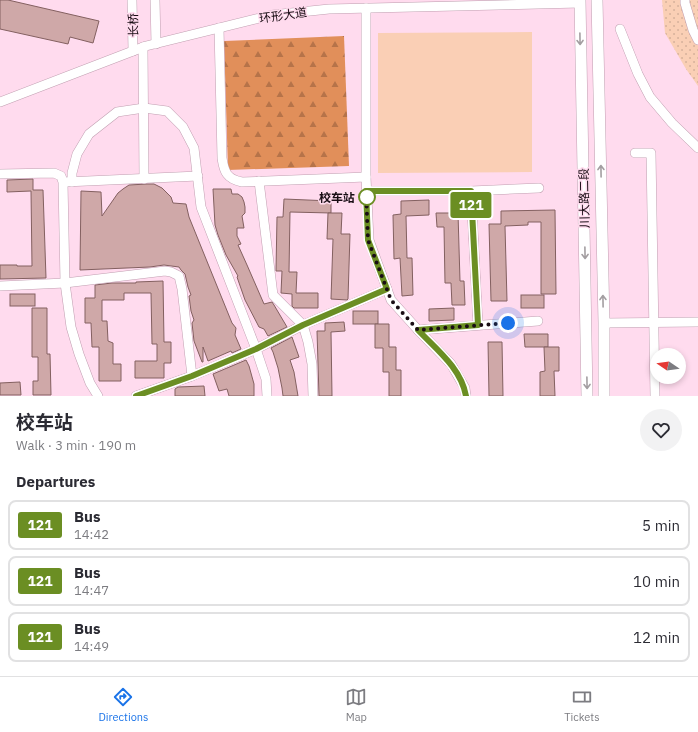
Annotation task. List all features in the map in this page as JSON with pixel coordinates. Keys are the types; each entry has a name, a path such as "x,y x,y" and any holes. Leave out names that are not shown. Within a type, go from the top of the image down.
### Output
{"main road":[{"name":"川大路二段","path":"597,0 604,323 604,396"},
{"name":"川大路二段","path":"580,1 587,396"}],"street":[{"name":"长桥","path":"132,0 133,51"},
{"name":"长桥","path":"155,0 156,44"},
{"path":"685,0 693,30 698,40"},
{"name":"环形大道","path":"0,102 143,47 272,15 328,9 580,1"},
{"path":"366,8 366,191 368,240 391,300 451,364 465,388 466,396"},
{"path":"219,28 222,158 223,166 227,175 242,182 366,177"},
{"path":"620,29 638,74 650,97 672,123 698,148"},
{"path":"143,47 144,179"},
{"path":"98,396 90,383 71,327 65,283 67,182 72,173 77,154 89,134 117,112 144,108 167,111 183,127 194,148 201,208 256,349 266,379 267,396"},
{"path":"635,153 651,153 655,396"},
{"path":"0,174 54,173 61,176 67,182 198,176"},
{"path":"259,181 273,295 303,325 312,364 313,396"},
{"path":"366,191 471,191 539,188"},
{"path":"471,191 478,325"},
{"path":"0,286 65,283 165,271 171,272 179,276 182,289 192,376"},
{"path":"136,396 192,376 256,349 303,325 387,289"},
{"path":"418,330 538,321"},
{"path":"604,323 698,322"}],"shaded area":[{"path":"662,0 698,0 698,86 686,69 665,33"},
{"path":"532,32 532,172 378,173 378,33"}],"green space":[{"path":"344,36 349,166 228,170 224,41"}],"building":[{"path":"0,0 8,0 99,21 93,43 70,37 68,44 0,29"},
{"path":"33,179 33,190 43,190 46,278 0,279 0,265 32,266 31,191 7,192 7,180"},
{"path":"154,184 162,188 171,197 173,203 186,204 189,217 232,323 236,328 235,335 241,349 232,353 231,351 208,361 203,347 202,362 194,341 192,323 194,320 189,296 191,295 185,274 179,267 164,265 80,270 81,191 101,192 102,216 118,193 129,185"},
{"path":"213,189 231,189 232,194 238,194 242,197 244,202 245,213 242,216 244,228 237,228 237,236 241,244 238,245 264,304 272,302 287,327 268,336 264,329 259,327 245,300 237,277 238,276 226,255 218,235 215,225"},
{"path":"284,199 331,201 331,213 290,212 289,272 297,272 296,293 318,293 318,308 294,308 292,306 292,294 281,293 282,271 276,271 277,217 283,217"},
{"path":"429,200 429,215 406,216 407,258 412,258 413,295 402,296 400,258 394,259 393,215 401,214 401,201"},
{"path":"555,210 556,294 541,294 541,222 528,222 528,225 505,226 507,301 491,301 489,224 501,224 501,211"},
{"path":"328,213 342,213 341,234 350,234 347,300 331,299 333,239 327,239"},
{"path":"436,213 458,213 460,281 464,281 465,305 452,305 451,283 445,283 444,227 437,227"},
{"path":"163,281 164,342 171,342 171,363 164,363 164,378 135,378 135,361 157,361 157,344 152,344 151,293 124,293 124,300 102,300 102,321 107,321 108,341 113,343 113,364 121,364 121,381 99,381 99,347 92,347 91,323 85,323 85,298 95,298 95,285"},
{"path":"10,294 35,294 35,306 10,306"},
{"path":"521,295 544,295 544,308 521,308"},
{"path":"32,308 47,308 47,354 50,354 51,395 33,395 33,381 38,381 38,357 32,357"},
{"path":"454,308 454,320 429,321 429,309"},
{"path":"353,311 378,311 378,324 353,324"},
{"path":"344,322 345,331 331,332 332,396 319,396 317,331 325,331 325,323"},
{"path":"375,324 389,324 389,347 396,347 396,370 401,370 401,396 389,396 389,372 383,372 383,348 375,348"},
{"path":"524,334 548,334 548,347 525,347"},
{"path":"292,337 299,357 290,360 294,372 298,396 283,396 278,368 271,348"},
{"path":"488,342 502,342 503,396 489,396"},
{"path":"544,347 559,347 559,371 554,371 555,396 540,396 540,372 545,371"},
{"path":"246,360 254,384 254,396 229,396 227,389 219,391 213,374"},
{"path":"20,382 21,395 0,395 0,383"},
{"path":"204,386 205,396 175,396 175,389 178,387"}],"bus line":[{"name":"121","path":"136,396 192,376 256,349 303,325 387,289 368,240 366,191 471,191 478,325 418,330 451,364 465,388 466,396"}],"place":[{"name":"校车站","path":"367,197"}],"route":[{"path":"367,197 366,191 368,240 391,300 418,330 508,323"}]}
